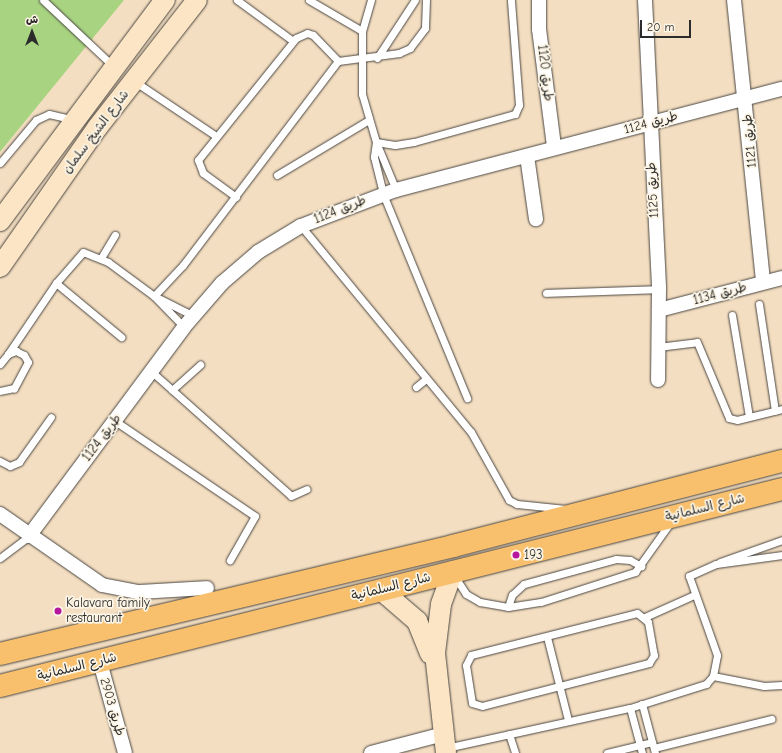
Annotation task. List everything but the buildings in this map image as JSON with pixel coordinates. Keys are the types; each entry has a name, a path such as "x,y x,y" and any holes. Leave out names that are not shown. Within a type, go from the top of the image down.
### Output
{"main road":[{"name":"شارع الشيخ سلمان","path":"0,220 113,66 165,0"},
{"name":"شارع الشيخ سلمان","path":"0,267 97,128 197,0"},
{"name":"شارع السلمانية","path":"0,654 446,548 583,511 782,461"},
{"name":"شارع السلمانية","path":"0,686 782,489"},
{"path":"445,745 436,677 436,628 454,571"},
{"path":"381,590 417,621 436,677"}],"street":[{"name":"طريق 1120","path":"539,0 539,29 554,146"},
{"name":"طريق 1125","path":"645,0 659,290 658,380"},
{"name":"طريق 1121","path":"734,0 746,98 763,282"},
{"name":"طريق 1124","path":"29,536 184,327 222,283 258,252 301,226 389,192 527,156 554,146 782,89"},
{"path":"527,156 536,220"},
{"name":"طريق 1134","path":"659,310 782,278"},
{"path":"0,514 29,536 102,585 119,590 207,588"},
{"name":"طريق 2903","path":"100,662 125,753"},
{"path":"371,753 445,745"}],"lane":[{"path":"43,0 113,66"},
{"path":"237,0 293,41"},
{"path":"309,0 362,31"},
{"path":"370,0 362,31 362,94 389,192"},
{"path":"377,58 415,0"},
{"path":"236,197 203,173 198,165 216,136 293,41 301,34 314,35 338,61 377,58 410,48 419,39 427,21 426,0"},
{"path":"376,142 395,145 414,142 515,114 519,105 511,0"},
{"path":"154,296 175,275 236,197 338,61"},
{"path":"134,81 216,136"},
{"path":"0,163 42,117 49,114 74,120"},
{"path":"277,175 369,120"},
{"path":"376,142 374,157 389,192 467,398"},
{"path":"301,226 471,432 510,500 517,504 583,511"},
{"path":"101,258 115,235"},
{"path":"0,364 78,254 89,252 101,258 154,296 194,316"},
{"path":"56,283 121,338"},
{"path":"546,293 659,290"},
{"path":"154,296 184,327"},
{"path":"658,347 697,342 725,412 737,420 778,410 760,304"},
{"path":"732,315 749,417"},
{"path":"0,391 14,388 28,366 24,355 16,351 8,354"},
{"path":"172,390 200,365"},
{"path":"152,372 291,496 307,489"},
{"path":"416,387 426,379"},
{"path":"0,461 10,466 19,462 51,417"},
{"path":"115,421 255,516 230,560"},
{"path":"454,571 466,594 480,602 508,607 541,602 619,579 641,566 674,516"},
{"path":"0,558 29,536"},
{"path":"445,745 510,734 568,720 630,708 697,689 713,676 717,655 694,595 689,576 716,564 782,540"},
{"path":"716,564 782,555"},
{"path":"508,607 512,595 524,584 616,559 630,560 641,566"},
{"path":"645,617 654,655 649,663 482,706 475,706 470,700 468,658 632,614 645,617 694,595"},
{"path":"547,637 568,720"},
{"path":"713,676 764,686 782,685"},
{"path":"642,704 654,748"},
{"path":"630,708 642,753"},
{"path":"607,753 640,745 654,748 771,719"},
{"path":"510,734 515,753"}],"green space":[{"path":"0,0 124,0 0,152"}],"place":[{"name":"193","path":"516,555"},
{"name":"Kalavara family restaurant","path":"58,611"}]}
